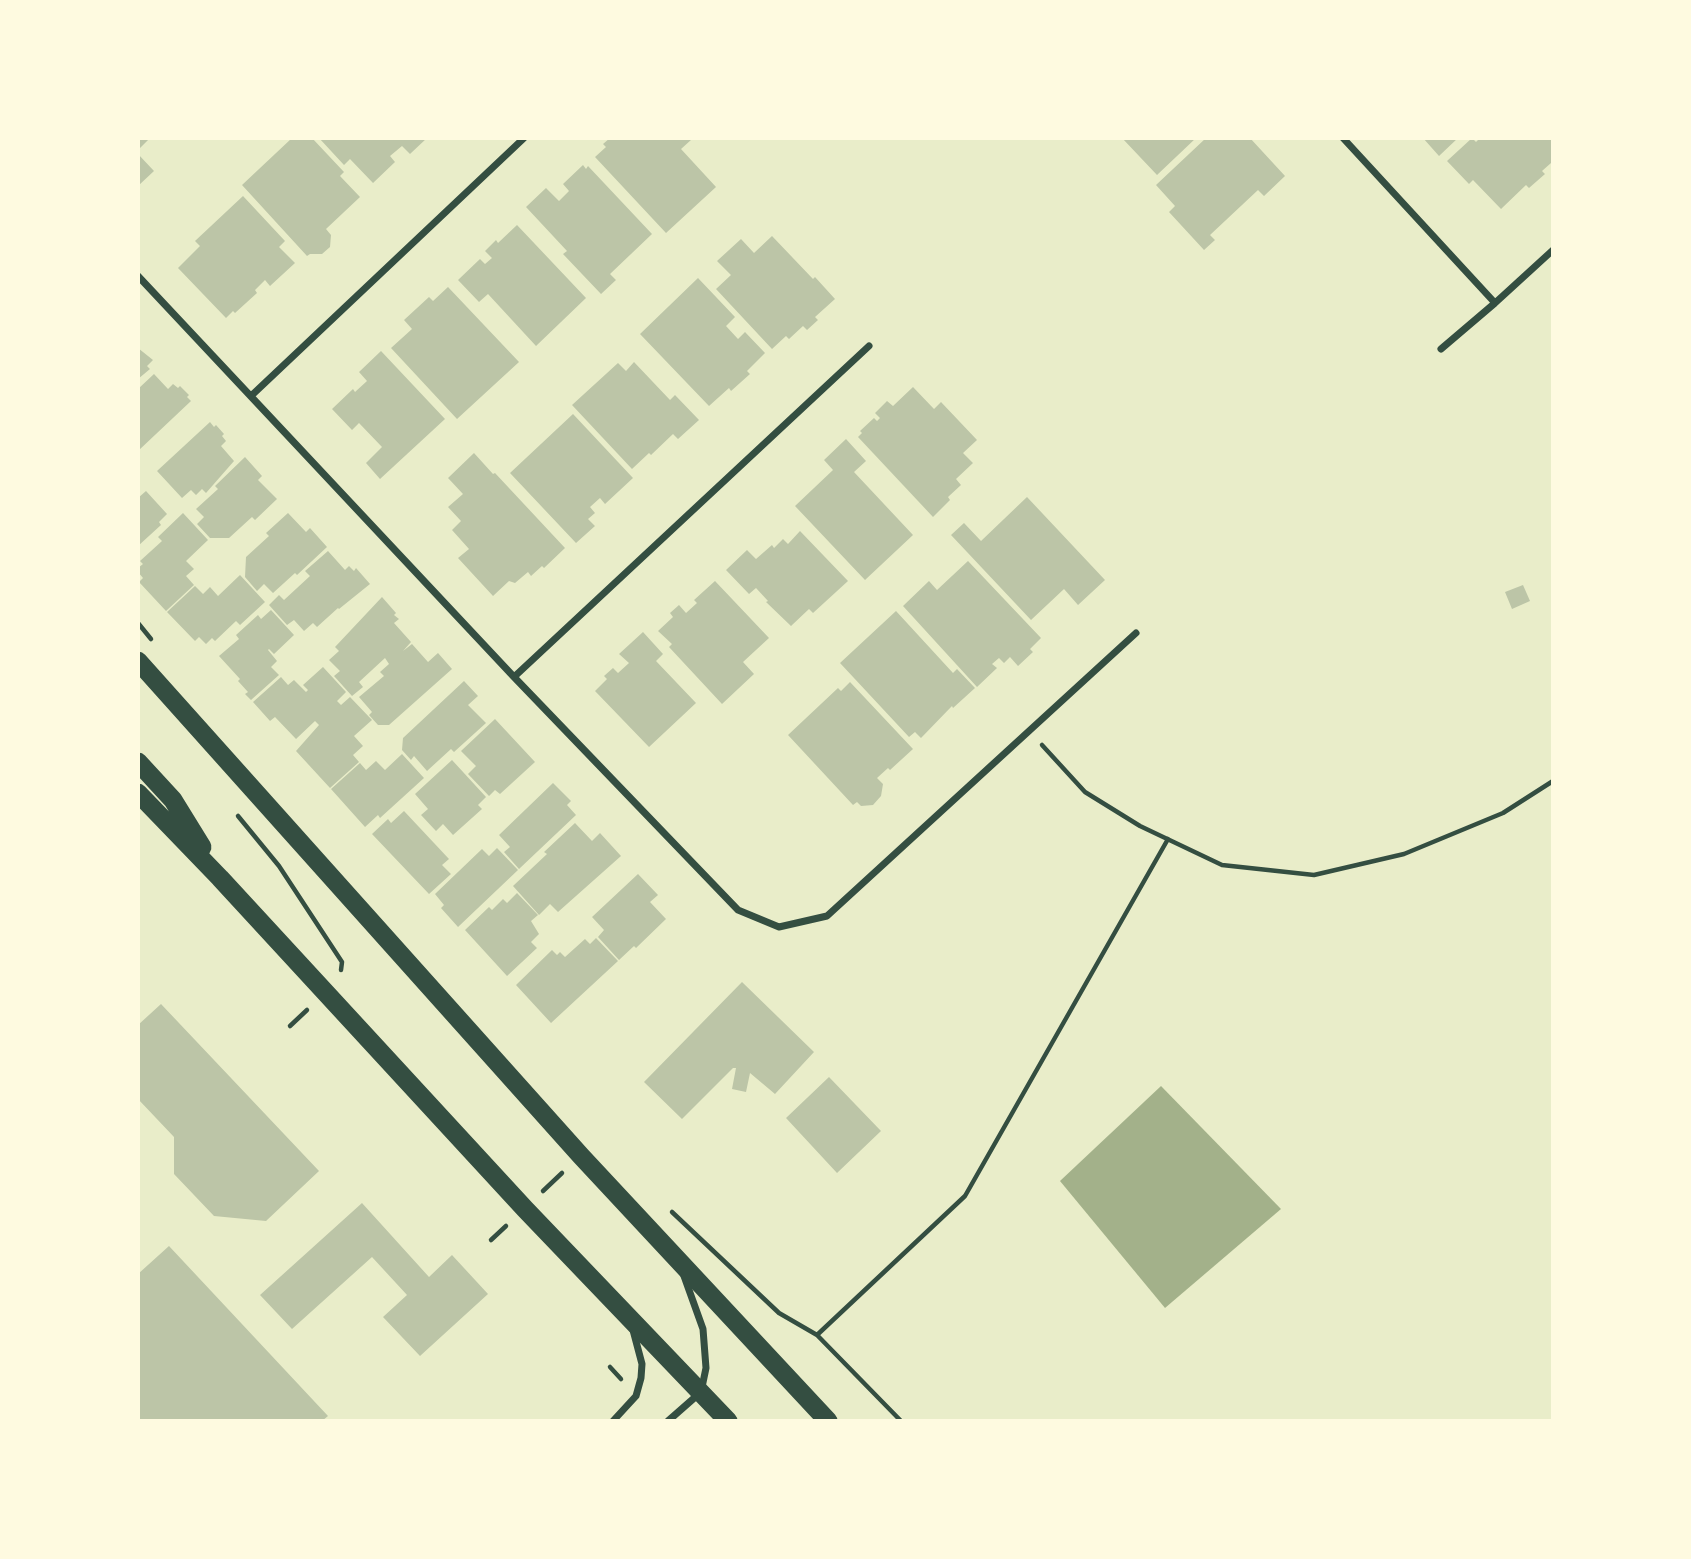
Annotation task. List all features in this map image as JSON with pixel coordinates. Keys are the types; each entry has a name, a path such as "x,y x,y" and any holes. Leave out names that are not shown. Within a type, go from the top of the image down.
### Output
{"highway":[{"path":"138,661 563,1136 828,1421"},
{"path":"138,762 173,800 220,878"},
{"path":"138,793 220,878 525,1209 727,1421"}],"street":[{"path":"251,396 524,138"},
{"path":"1343,138 1495,303"},
{"path":"1441,349 1553,250"},
{"path":"138,276 514,677 738,910 779,927 827,916 1136,633"},
{"path":"514,677 869,346"},
{"path":"668,1421 701,1392 706,1368 703,1329 679,1262"},
{"path":"613,1421 636,1396 641,1378 642,1364 631,1320"}],"path":[{"path":"138,623 152,640"},
{"path":"1029,731 1085,792 1140,826 1222,865 1314,875 1404,854 1503,813 1553,781"},
{"path":"230,806 279,866 342,962 340,979"},
{"path":"817,1335 965,1196 1168,839"},
{"path":"667,1207 779,1313 817,1335 901,1421"}],"shaded area":[{"path":"1161,1086 1281,1209 1165,1308 1060,1181"}],"building":[{"path":"138,138 150,138 138,150"},
{"path":"292,138 312,138 344,172 340,176 360,197 326,229 331,235 330,247 322,254 307,256 242,185"},
{"path":"319,138 427,138 410,154 402,146 390,156 395,162 373,183 350,159 344,165"},
{"path":"610,138 690,138 681,149 716,187 666,233 595,157 606,147 603,144"},
{"path":"1122,138 1196,138 1157,175"},
{"path":"1206,138 1250,138 1285,176 1264,196 1258,190 1210,235 1215,240 1204,250 1169,212 1175,206 1156,185"},
{"path":"1423,138 1458,138 1439,156"},
{"path":"1472,138 1476,142 1480,138 1553,138 1553,164 1542,171 1545,174 1529,188 1526,185 1501,209 1473,180 1469,184 1447,161"},
{"path":"138,154 154,171 138,186"},
{"path":"583,165 586,169 588,166 652,234 610,274 616,280 601,294 563,254 567,251 526,207 546,188 559,201 569,191 563,184"},
{"path":"243,196 285,241 279,247 295,263 270,286 265,280 255,290 257,293 226,318 178,268 200,246 195,241"},
{"path":"517,225 586,298 536,346 488,294 479,302 458,280 480,259 485,264 492,258 485,251"},
{"path":"772,236 835,299 815,317 818,320 807,330 803,326 772,349 716,289 731,275 717,261 741,239 754,253"},
{"path":"698,278 735,317 726,326 738,339 745,332 765,353 747,371 750,374 709,406 640,334"},
{"path":"448,287 519,362 457,419 391,348 412,329 404,320 429,297 433,301"},
{"path":"138,348 153,360 147,366 150,369 138,379"},
{"path":"381,351 445,419 380,479 366,463 382,447 359,423 352,430 332,409 353,389 355,392 367,381 359,372"},
{"path":"634,362 670,400 675,395 699,420 678,439 673,434 632,469 572,405 618,363 626,371"},
{"path":"154,374 168,389 173,384 178,388 180,386 191,401 138,451 138,389"},
{"path":"913,387 934,409 941,402 977,440 963,453 973,463 956,479 961,485 933,517 858,437 862,433 860,431 874,418 877,421 880,418 875,413 887,401 893,406"},
{"path":"573,414 633,478 605,504 600,498 590,507 595,513 588,519 595,526 576,543 510,473"},
{"path":"210,422 224,434 222,436 226,441 221,446 234,461 206,493 202,489 196,495 191,490 182,498 157,471"},
{"path":"846,439 866,461 854,472 913,535 865,580 795,506 833,470 824,460"},
{"path":"474,453 565,548 544,568 542,566 531,576 528,572 515,583 509,581 493,596 458,558 469,549 452,530 461,521 448,507 463,494 448,478"},
{"path":"245,457 262,476 258,480 277,499 255,520 252,517 229,538 210,538 197,524 204,517 196,509 218,489 215,486"},
{"path":"146,491 167,514 159,522 161,525 138,546 138,498"},
{"path":"1027,497 1105,580 1078,605 1064,589 1031,620 951,535 964,523 981,541"},
{"path":"183,513 208,540 186,561 194,569 186,576 194,585 166,611 139,582 143,578 138,568 143,564 140,561 162,541 158,537"},
{"path":"288,513 306,532 310,528 327,547 273,593 264,584 257,591 245,577 246,557 269,536 266,533"},
{"path":"800,531 848,581 813,613 809,609 791,626 766,602 768,601 756,588 749,594 726,570 747,550 756,559 783,539 788,544"},
{"path":"328,551 345,570 349,566 354,571 356,568 370,584 317,627 313,623 304,631 294,620 287,625 269,605 279,595 284,600 310,576 305,571"},
{"path":"968,561 1041,638 1030,649 1033,652 1018,666 1010,657 1004,663 999,658 992,664 997,668 977,687 903,606 929,581 937,590"},
{"path":"240,575 265,602 240,625 236,621 215,641 212,638 206,644 199,637 195,641 167,612 195,586 203,594 210,587 218,596"},
{"path":"715,581 769,638 743,662 754,674 722,704 669,647 672,644 658,631 673,617 670,613 679,605 686,613 697,603 694,600"},
{"path":"1523,585 1530,601 1512,609 1505,592"},
{"path":"382,597 399,619 394,623 411,642 403,651 412,644 428,662 438,653 452,669 389,725 378,725 369,715 372,712 359,697 384,676 380,672 389,664 385,658 359,682 363,687 352,696 334,676 340,671 329,660 339,651 335,647"},
{"path":"271,610 294,635 274,654 268,650 277,661 271,667 279,675 251,700 238,681 240,679 219,656 239,639 236,635 258,615 261,619"},
{"path":"896,611 953,673 957,669 975,688 953,708 952,706 921,738 915,732 909,737 840,663"},
{"path":"643,632 663,654 656,661 696,703 649,747 595,691 607,679 604,676 613,668 618,673 629,663 619,654"},
{"path":"323,667 346,692 337,701 341,705 350,697 372,720 354,736 363,746 353,755 359,762 330,788 296,751 319,725 315,721 296,739 275,717 270,721 253,702 281,677 288,685 294,680 306,692 308,690 303,685"},
{"path":"464,681 478,696 468,705 486,723 454,752 451,749 427,771 414,756 411,760 402,750 403,738"},
{"path":"850,682 913,749 877,778 883,784 881,796 873,805 861,806 857,802 853,805 788,735 838,688 841,691"},
{"path":"495,719 535,762 500,794 495,790 489,796 468,774 476,766 461,751"},
{"path":"402,754 424,778 380,818 378,815 365,827 331,789 360,763 366,770 376,761 385,770"},
{"path":"452,760 486,797 478,805 482,809 453,835 443,824 436,831 421,815 428,809 415,794"},
{"path":"553,783 571,801 567,805 576,815 519,869 504,852 510,847 499,835"},
{"path":"404,811 449,859 442,865 451,874 429,894 372,834 388,819 391,823"},
{"path":"575,823 592,841 600,833 621,856 558,912 550,904 539,915 513,886"},
{"path":"497,848 518,870 458,927 441,908 444,905 435,894 482,849 489,856"},
{"path":"638,874 658,895 650,902 666,919 636,948 634,946 619,960 598,937 604,930 592,917"},
{"path":"517,893 538,915 531,921 539,934 531,942 537,948 507,976 465,930 489,907 492,910 503,899 507,903"},
{"path":"596,938 618,961 551,1023 516,985 552,950 565,957 585,939 590,944"},
{"path":"742,982 814,1052 775,1094 750,1073 746,1092 732,1089 736,1068 733,1068 682,1119 644,1082"},
{"path":"161,1004 319,1171 266,1221 214,1216 174,1174 174,1137 138,1099 138,1025"},
{"path":"829,1077 881,1131 837,1173 786,1118"},
{"path":"362,1203 429,1277 452,1255 488,1294 420,1356 383,1317 407,1295 372,1257 292,1329 260,1295"},
{"path":"169,1246 328,1416 322,1421 138,1421 138,1274"}]}
